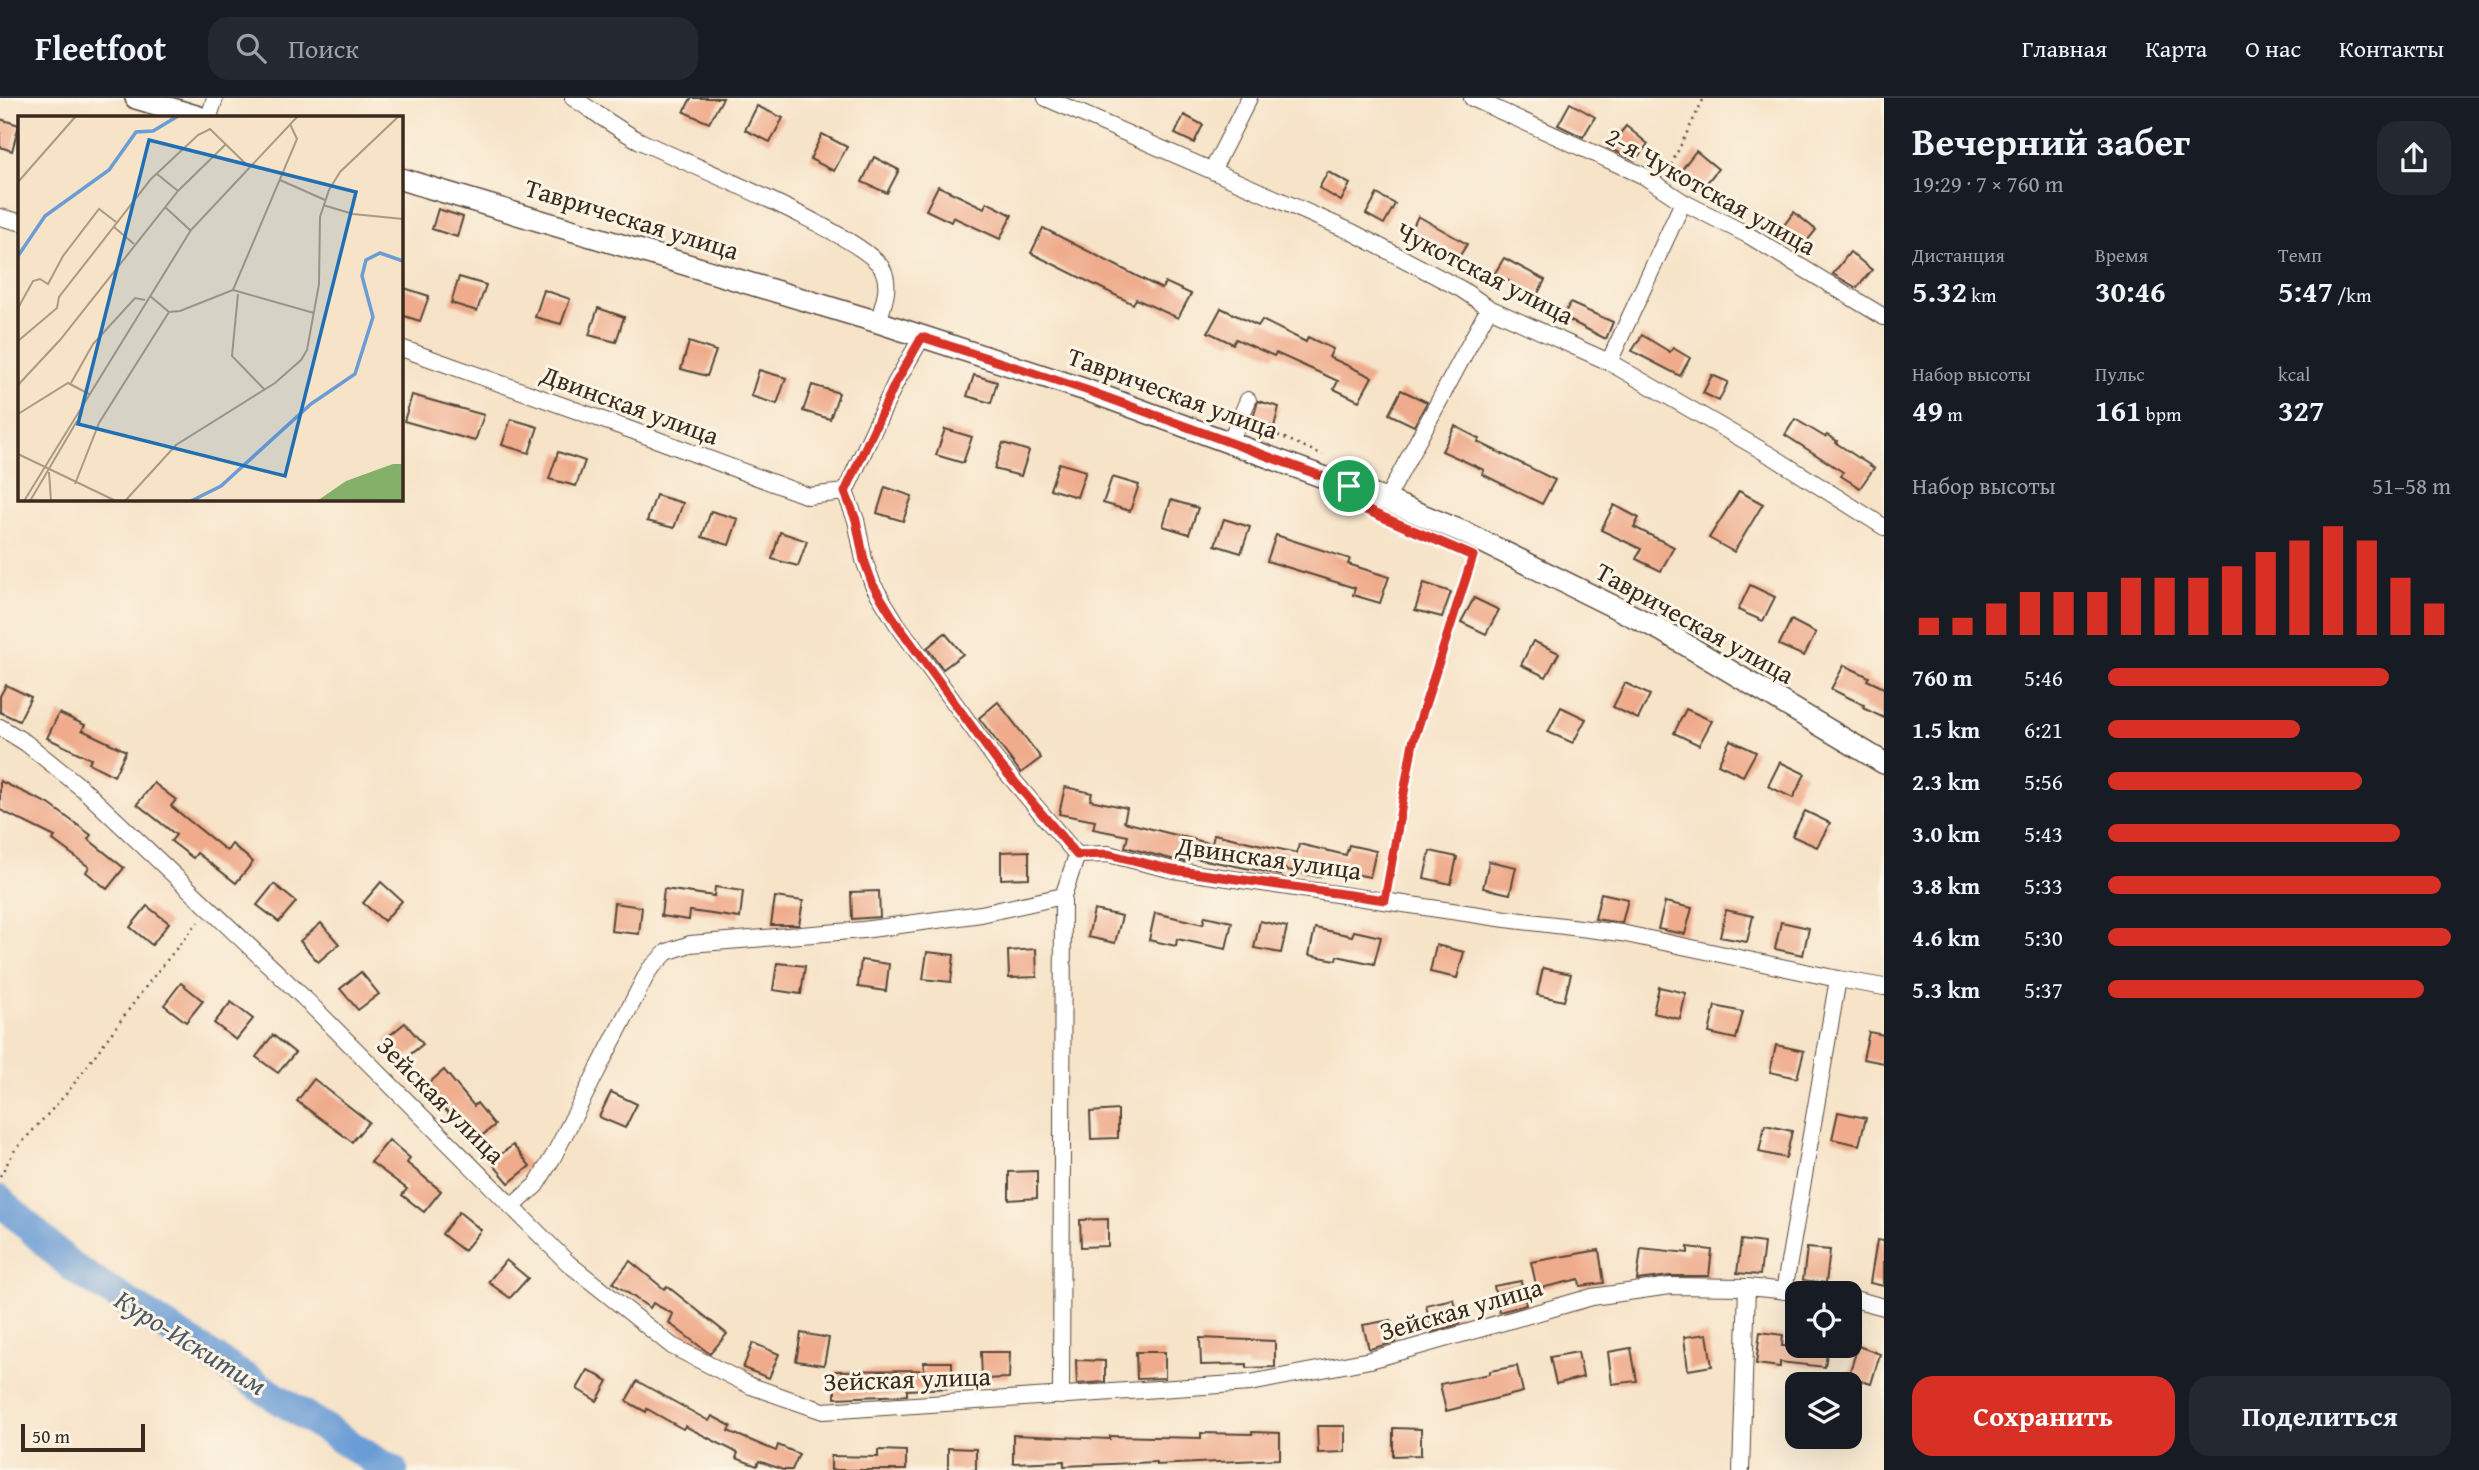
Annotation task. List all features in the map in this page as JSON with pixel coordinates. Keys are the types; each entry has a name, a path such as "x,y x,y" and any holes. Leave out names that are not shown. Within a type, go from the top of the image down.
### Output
{"main road":[{"path":"136,98 196,116"},
{"name":"Таврическая улица","path":"402,179 878,322 1086,390 1386,500 1463,533 1661,630 1882,758"}],"street":[{"path":"209,116 215,98"},
{"path":"573,98 637,140 753,192 843,238 875,260 883,270 887,286 878,322"},
{"name":"Чукотская улица","path":"1046,98 1352,232 1461,289 1489,308 1609,362 1774,458 1884,527"},
{"path":"1213,169 1249,98"},
{"name":"2-я Чукотская улица","path":"1472,98 1644,176 1684,202 1748,235 1884,317"},
{"path":"1609,362 1684,202"},
{"path":"0,217 18,222"},
{"path":"1386,500 1489,308"},
{"path":"922,337 895,384 845,492 856,520 864,560 873,585 897,624 996,760 1077,855 1063,896 1061,1396"},
{"name":"Двинская улица","path":"402,348 808,496 845,492"},
{"path":"1230,442 1248,400"},
{"name":"Зейская улица","path":"0,727 26,743 83,789 342,1035 568,1263 672,1346 751,1386 823,1411 1250,1383 1370,1360 1592,1297 1670,1286 1747,1287 1784,1291"},
{"name":"Двинская улица","path":"1077,855 1108,854 1173,870 1506,919 1621,933 1884,987"},
{"path":"512,1207 536,1185 649,970 667,952 704,943 863,930 968,916 1063,896"},
{"path":"1784,1291 1838,979"},
{"path":"1741,1470 1747,1287"},
{"path":"1862,1301 1884,1307"}],"path":[{"path":"1661,187 1704,98"},
{"path":"1385,900 1413,742 1473,556"},
{"path":"0,1176 15,1150 67,1093 150,981 209,909"}],"building":[{"path":"691,98 723,98 709,123 684,112"},
{"path":"1570,103 1595,117 1583,137 1558,125"},
{"path":"757,106 783,118 770,142 745,130"},
{"path":"1184,115 1203,125 1194,143 1175,134"},
{"path":"0,119 18,125 12,151 0,147"},
{"path":"1626,126 1648,144 1635,160 1608,148"},
{"path":"822,134 847,147 834,171 810,159"},
{"path":"1696,151 1718,169 1701,190 1679,173"},
{"path":"874,157 899,170 887,193 862,182"},
{"path":"1328,172 1350,184 1341,201 1319,188"},
{"path":"938,186 984,208 987,202 1012,215 1000,239 953,217 951,222 926,210"},
{"path":"1377,194 1395,204 1384,224 1366,214"},
{"path":"438,209 463,217 457,237 432,229"},
{"path":"1794,212 1816,230 1799,251 1778,233"},
{"path":"1418,216 1467,244 1459,257 1431,239 1429,242 1410,233"},
{"path":"1043,228 1162,289 1165,282 1191,294 1178,318 1136,299 1133,304 1031,253"},
{"path":"1850,252 1872,270 1857,288 1833,274"},
{"path":"1504,258 1545,280 1536,297 1495,273"},
{"path":"459,277 486,285 477,311 451,303"},
{"path":"402,287 429,296 420,321 402,315"},
{"path":"544,290 570,299 561,324 535,317"},
{"path":"1570,303 1613,322 1606,339 1563,317"},
{"path":"598,308 624,317 616,342 589,335"},
{"path":"1221,308 1258,326 1262,320 1306,342 1308,337 1333,349 1329,357 1372,377 1359,401 1334,389 1338,381 1276,353 1274,356 1236,339 1233,344 1208,332"},
{"path":"1642,335 1670,352 1673,348 1690,358 1680,376 1632,351"},
{"path":"689,342 716,351 707,376 681,369"},
{"path":"759,370 786,378 777,404 751,396"},
{"path":"974,375 997,382 991,403 967,396"},
{"path":"1712,375 1728,382 1719,401 1703,393"},
{"path":"812,385 839,393 830,419 803,411"},
{"path":"1401,390 1427,402 1414,426 1389,414"},
{"path":"412,395 484,415 475,441 404,421"},
{"path":"1258,401 1279,407 1274,427 1252,421"},
{"path":"511,419 538,427 529,453 502,445"},
{"path":"1795,419 1837,441 1836,443 1874,468 1860,488 1841,476 1843,472 1785,435"},
{"path":"1455,426 1480,439 1478,442 1555,480 1542,504 1482,474 1484,470 1442,451"},
{"path":"945,429 972,437 963,463 936,455"},
{"path":"1003,443 1029,451 1021,476 994,469"},
{"path":"558,452 585,461 576,486 549,479"},
{"path":"1059,463 1086,471 1077,497 1050,489"},
{"path":"1112,477 1139,485 1130,511 1103,503"},
{"path":"885,487 912,496 903,521 877,513"},
{"path":"1739,491 1763,504 1734,552 1709,538"},
{"path":"656,495 683,503 674,528 647,521"},
{"path":"1171,500 1198,508 1189,534 1163,526"},
{"path":"1614,505 1639,518 1634,527 1674,547 1661,571 1636,559 1641,549 1601,530"},
{"path":"711,511 738,519 729,545 702,537"},
{"path":"1224,519 1250,527 1241,553 1215,545"},
{"path":"780,532 807,541 798,566 772,559"},
{"path":"1276,535 1350,559 1348,564 1389,577 1380,603 1353,595 1355,588 1267,561"},
{"path":"1424,583 1451,592 1442,617 1415,610"},
{"path":"1750,585 1775,597 1763,621 1738,610"},
{"path":"1474,598 1499,610 1486,634 1461,622"},
{"path":"1791,620 1816,633 1804,656 1779,645"},
{"path":"945,633 963,654 943,669 927,648"},
{"path":"1533,641 1559,653 1546,677 1521,665"},
{"path":"1844,665 1884,688 1884,718 1831,689"},
{"path":"1625,683 1650,695 1638,719 1613,707"},
{"path":"6,685 31,697 19,721 0,712 0,696"},
{"path":"998,702 1041,758 1021,773 979,718"},
{"path":"1561,707 1586,719 1573,743 1548,732"},
{"path":"1686,709 1712,721 1699,745 1674,733"},
{"path":"59,713 85,725 82,730 126,751 114,776 89,763 91,759 47,738"},
{"path":"1730,740 1756,752 1743,776 1718,764"},
{"path":"1780,762 1805,774 1793,798 1768,786"},
{"path":"0,781 49,804 91,835 88,839 124,868 107,889 86,872 89,867 53,840 55,837 0,810"},
{"path":"154,783 176,800 171,806 227,851 232,844 253,862 236,883 197,853 193,858 171,841 176,835 137,804"},
{"path":"1065,787 1092,793 1090,800 1127,808 1124,822 1212,844 1214,834 1297,853 1299,844 1346,855 1349,845 1376,851 1370,877 1322,868 1320,877 1283,869 1281,875 1189,857 1187,862 1175,860 1125,847 1128,836 1093,829 1095,821 1059,814"},
{"path":"1805,811 1830,823 1817,847 1792,836"},
{"path":"1029,851 1029,878 1001,879 1001,852"},
{"path":"1430,851 1457,857 1451,884 1424,878"},
{"path":"1489,861 1516,867 1510,894 1483,888"},
{"path":"381,882 402,901 384,921 363,903"},
{"path":"274,884 296,902 279,922 257,905"},
{"path":"715,887 743,891 740,918 690,911 689,920 661,916 664,889 714,896"},
{"path":"879,891 880,917 852,919 851,892"},
{"path":"1601,893 1628,899 1622,923 1595,919"},
{"path":"775,897 803,901 799,925 771,925"},
{"path":"1665,902 1692,908 1685,934 1658,929"},
{"path":"614,903 642,907 639,934 611,931"},
{"path":"147,906 169,923 152,945 130,927"},
{"path":"1094,910 1122,916 1115,943 1088,937"},
{"path":"1726,910 1753,916 1747,942 1720,937"},
{"path":"1155,913 1203,924 1205,916 1232,922 1226,949 1177,939 1176,946 1149,940"},
{"path":"1260,921 1287,927 1281,953 1254,948"},
{"path":"1781,922 1809,928 1803,955 1775,949"},
{"path":"321,923 339,944 318,962 300,941"},
{"path":"1315,928 1352,936 1354,931 1381,937 1374,964 1337,956 1336,960 1309,955"},
{"path":"1436,945 1464,952 1457,978 1430,972"},
{"path":"1036,949 1037,977 1009,978 1008,951"},
{"path":"927,952 954,955 951,982 923,979"},
{"path":"861,960 889,964 886,991 858,987"},
{"path":"777,963 805,966 801,994 773,990"},
{"path":"1543,968 1571,974 1564,1001 1537,995"},
{"path":"361,972 379,994 358,1010 340,989"},
{"path":"181,983 203,1001 186,1022 164,1005"},
{"path":"1659,987 1686,993 1680,1019 1653,1013"},
{"path":"231,1002 253,1019 236,1040 214,1023"},
{"path":"1715,1006 1743,1012 1736,1039 1709,1033"},
{"path":"405,1023 423,1044 402,1061 384,1040"},
{"path":"1869,1032 1884,1035 1884,1063 1863,1059"},
{"path":"273,1035 295,1053 278,1073 256,1057"},
{"path":"1776,1045 1804,1051 1797,1078 1770,1072"},
{"path":"444,1070 474,1106 477,1103 495,1125 474,1142 423,1088"},
{"path":"314,1079 369,1122 352,1142 297,1101"},
{"path":"611,1092 637,1104 625,1128 599,1117"},
{"path":"1118,1110 1118,1138 1091,1139 1090,1112"},
{"path":"1838,1112 1866,1118 1859,1145 1832,1139"},
{"path":"1765,1125 1792,1131 1786,1158 1759,1152"},
{"path":"389,1140 410,1158 407,1163 441,1191 424,1212 402,1195 407,1189 371,1162"},
{"path":"513,1145 530,1166 509,1183 491,1162"},
{"path":"1037,1171 1037,1198 1009,1200 1009,1172"},
{"path":"459,1212 481,1230 464,1251 442,1234"},
{"path":"1108,1219 1108,1246 1081,1247 1080,1220"},
{"path":"1741,1240 1764,1243 1760,1275 1737,1273"},
{"path":"1877,1240 1884,1241 1884,1286 1870,1283"},
{"path":"1688,1247 1712,1250 1709,1276 1670,1276 1637,1280 1641,1248 1688,1253"},
{"path":"1807,1248 1830,1250 1826,1281 1803,1280"},
{"path":"1599,1250 1604,1283 1580,1286 1579,1279 1537,1289 1531,1262"},
{"path":"506,1260 528,1278 510,1298 488,1282"},
{"path":"630,1261 664,1289 667,1286 727,1334 710,1354 669,1323 673,1314 653,1303 650,1308 613,1283"},
{"path":"1521,1281 1526,1305 1499,1312 1494,1286"},
{"path":"1453,1299 1459,1324 1432,1332 1426,1305"},
{"path":"1391,1320 1396,1342 1369,1349 1363,1325"},
{"path":"1760,1332 1783,1335 1785,1358 1826,1358 1825,1367 1780,1362 1780,1367 1756,1364"},
{"path":"801,1333 829,1338 824,1365 796,1361"},
{"path":"1707,1334 1712,1366 1688,1370 1684,1337"},
{"path":"1200,1338 1275,1341 1275,1367 1247,1368 1247,1364 1201,1365"},
{"path":"753,1343 779,1354 769,1378 743,1368"},
{"path":"1862,1347 1880,1354 1871,1384 1862,1381 1862,1372 1850,1372 1854,1358 1862,1358"},
{"path":"1631,1348 1637,1381 1612,1384 1608,1352"},
{"path":"981,1352 1010,1352 1009,1378 982,1379"},
{"path":"1136,1352 1165,1352 1165,1378 1137,1379"},
{"path":"1578,1352 1583,1377 1556,1384 1550,1357"},
{"path":"1076,1360 1105,1361 1105,1382 1077,1384"},
{"path":"924,1362 952,1362 952,1388 907,1390 907,1395 835,1398 835,1371 924,1370"},
{"path":"1517,1366 1523,1392 1446,1411 1440,1384"},
{"path":"588,1370 608,1381 597,1401 577,1389"},
{"path":"637,1381 709,1421 712,1416 731,1426 728,1431 776,1451 778,1445 799,1454 792,1470 783,1470 759,1461 757,1466 736,1458 738,1453 685,1426 683,1429 626,1401"},
{"path":"1317,1426 1345,1426 1345,1452 1318,1453"},
{"path":"1393,1428 1421,1429 1421,1455 1393,1456"},
{"path":"1201,1433 1280,1433 1280,1459 1156,1465 1156,1462 1064,1466 1064,1461 1013,1463 1013,1435 1110,1439 1110,1436 1201,1438"},
{"path":"948,1448 976,1449 976,1470 948,1470"},
{"path":"878,1450 906,1451 906,1470 831,1470 831,1456 878,1457"}],"waterway":[{"name":"Куро-Искитим","path":"0,1200 72,1267 393,1470"}],"route":[{"path":"922,337 1086,390 1349,486 1343,500 1473,556 1413,742 1385,900 1173,870 1108,854 1077,855 996,760 897,624 873,585 864,560 856,520 845,492 895,384 922,337"}]}
